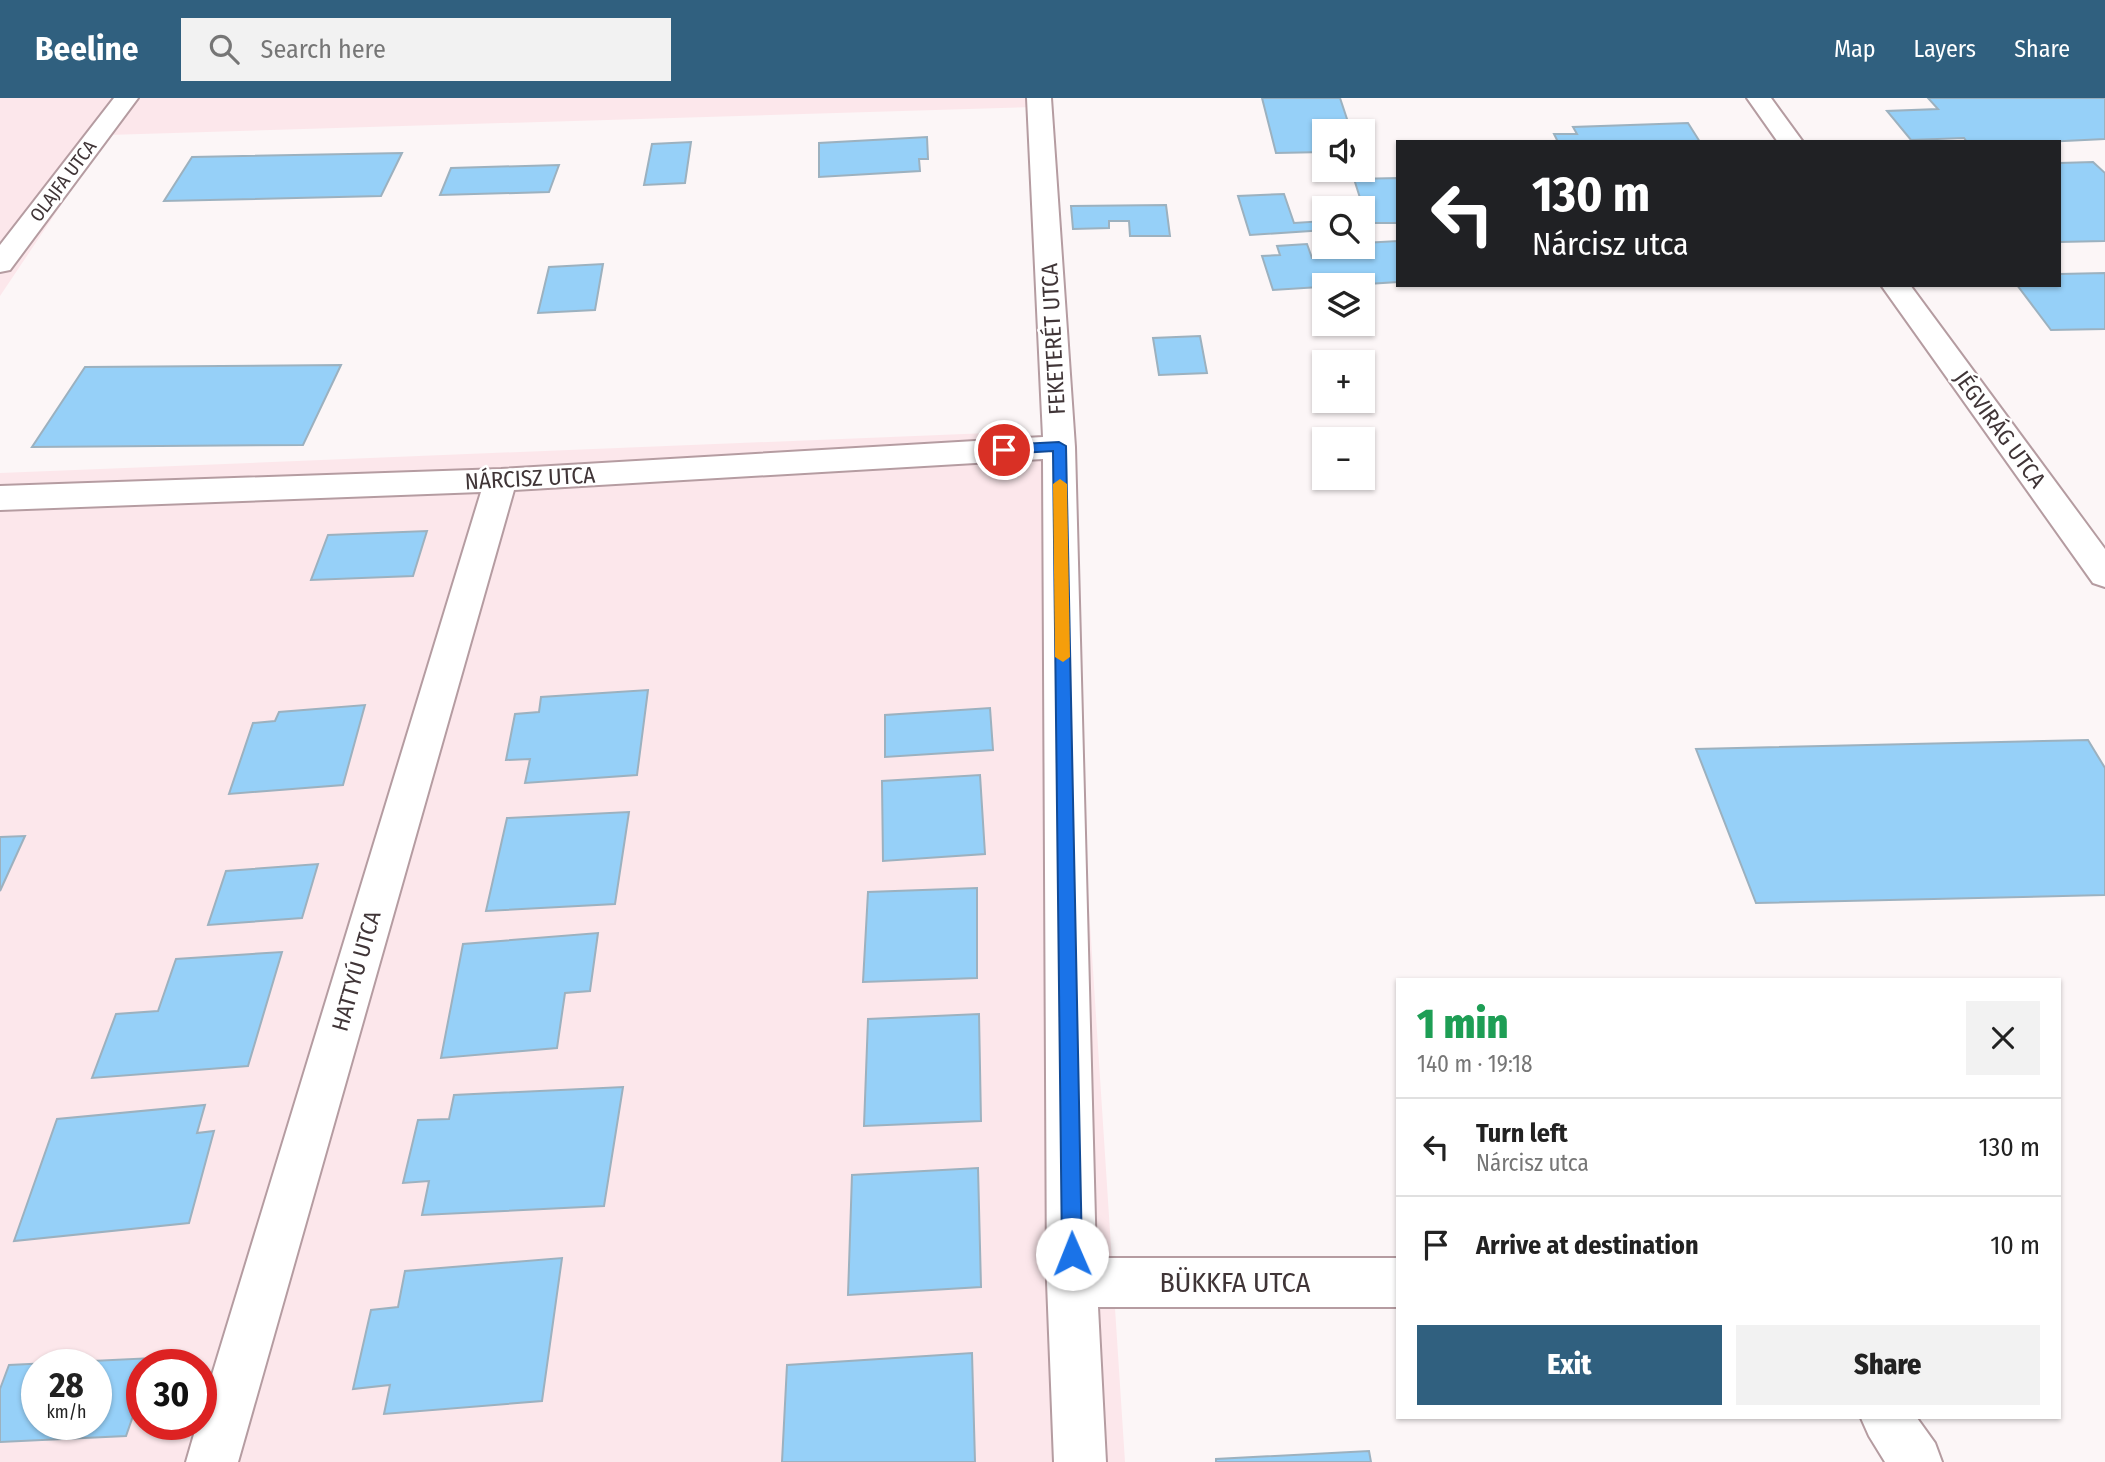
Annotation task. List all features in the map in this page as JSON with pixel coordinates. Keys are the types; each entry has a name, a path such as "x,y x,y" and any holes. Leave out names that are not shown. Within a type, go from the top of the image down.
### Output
{"street":[{"name":"OLAJFA UTCA","path":"0,264 125,98"},
{"name":"FEKETERÉT UTCA","path":"1039,98 1059,446 1072,1282 1080,1462"},
{"path":"1759,98 1790,140"},
{"name":"JÉGVIRÁG UTCA","path":"1896,287 2105,574"},
{"name":"NÁRCISZ UTCA","path":"0,498 501,480 1059,446"},
{"name":"HATTYÚ UTCA","path":"212,1462 501,480"},
{"name":"BÜKKFA UTCA","path":"1072,1282 1396,1283"},
{"path":"1888,1419 1916,1462"}],"shaded area":[{"path":"0,98 1034,98 1033,107 108,135 0,296"},
{"path":"1013,432 1059,447 1125,1462 0,1462 0,473"}],"building":[{"path":"1262,98 1340,98 1347,119 1312,119 1312,152 1276,153"},
{"path":"1928,98 2105,98 2105,139 1911,140 1887,111 1938,109"},
{"path":"1688,123 1699,140 1557,140 1554,134 1577,134 1573,127"},
{"path":"927,137 928,159 919,159 920,171 819,177 819,143"},
{"path":"691,142 685,183 644,185 652,144"},
{"path":"402,153 381,196 164,201 192,157"},
{"path":"2093,162 2105,173 2105,241 2061,242 2061,163"},
{"path":"559,165 549,192 440,195 451,168"},
{"path":"1396,178 1396,223 1375,223 1375,196 1359,196 1355,182"},
{"path":"1284,194 1294,223 1312,222 1312,231 1250,235 1238,196"},
{"path":"1166,205 1170,236 1130,236 1129,221 1109,221 1109,228 1073,229 1071,206"},
{"path":"1396,241 1396,282 1375,283 1375,273 1312,273 1312,288 1273,290 1262,256 1280,255 1277,246 1307,244 1312,259 1375,259 1375,242"},
{"path":"603,264 595,310 538,313 549,267"},
{"path":"2105,273 2105,329 2051,330 2019,287 2061,287 2061,274"},
{"path":"1200,336 1207,373 1159,375 1153,338"},
{"path":"341,365 303,445 32,447 85,367"},
{"path":"427,531 413,576 311,580 328,535"},
{"path":"648,690 637,775 525,783 530,759 506,760 515,714 539,712 541,697"},
{"path":"365,705 343,785 229,794 253,723 275,721 279,712"},
{"path":"990,708 993,750 885,757 885,715"},
{"path":"2088,740 2105,768 2105,895 1756,903 1696,749"},
{"path":"980,775 985,854 883,861 882,781"},
{"path":"629,812 615,904 486,911 507,818"},
{"path":"25,836 0,891 0,837"},
{"path":"318,864 302,918 208,925 226,871"},
{"path":"977,888 977,978 863,982 868,892"},
{"path":"598,933 590,991 565,993 557,1048 441,1058 463,944"},
{"path":"282,952 248,1066 92,1078 116,1014 158,1011 176,959"},
{"path":"979,1014 981,1121 864,1126 868,1019"},
{"path":"623,1087 604,1206 422,1215 429,1181 403,1183 418,1120 449,1119 454,1095"},
{"path":"205,1105 197,1133 214,1131 189,1223 14,1241 57,1119"},
{"path":"978,1168 981,1287 848,1295 852,1175"},
{"path":"562,1258 542,1401 384,1414 390,1385 353,1389 371,1310 398,1307 405,1271"},
{"path":"972,1353 975,1462 782,1462 787,1365"},
{"path":"126,1359 126,1436 112,1437 112,1360"},
{"path":"21,1364 21,1440 42,1440 0,1442 0,1389 9,1365"},
{"path":"1369,1451 1371,1462 1216,1462 1216,1459"}],"slow traffic":[{"path":"1060,484 1063,657"}],"route":[{"path":"1004,450 1059,446 1072,1254"}]}
